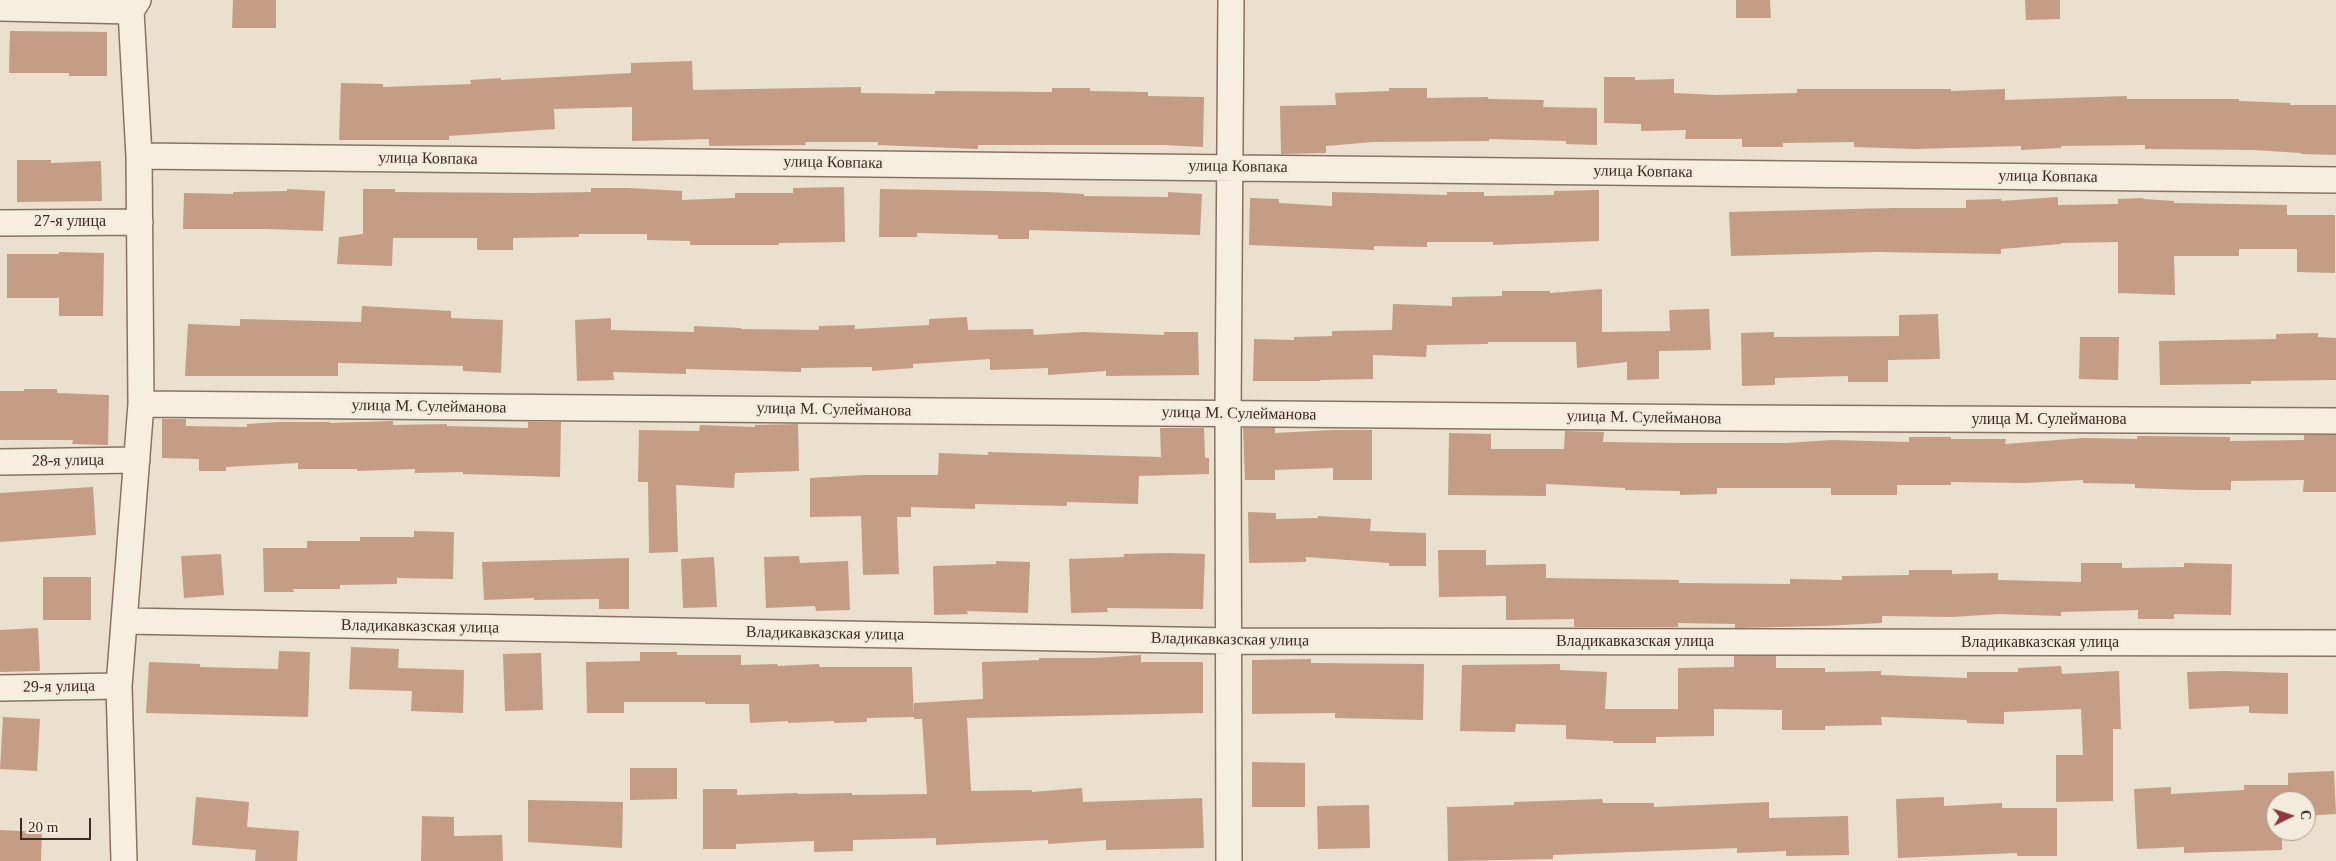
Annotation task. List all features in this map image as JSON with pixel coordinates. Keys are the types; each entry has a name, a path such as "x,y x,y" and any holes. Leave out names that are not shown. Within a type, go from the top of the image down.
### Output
{"street":[{"path":"1229,861 1228,414 1231,0"},
{"path":"0,8 134,5 140,156 141,404 119,686 124,861"},
{"name":"улица Ковпака","path":"140,156 2336,180"},
{"name":"27-я улица","path":"0,223 140,222"},
{"name":"улица М. Сулейманова","path":"141,404 1228,414 2336,421"},
{"name":"28-я улица","path":"0,462 137,460"},
{"name":"Владикавказская улица","path":"125,622 1229,641 2336,643"},
{"name":"29-я улица","path":"0,688 119,686"}],"building":[{"path":"233,0 276,0 276,28 232,28"},
{"path":"1736,0 1770,0 1771,18 1736,18"},
{"path":"2025,0 2060,0 2060,19 2026,20"},
{"path":"10,31 107,32 107,76 69,76 69,73 9,73"},
{"path":"692,61 693,90 861,87 861,93 935,94 935,91 1052,92 1052,88 1090,88 1090,91 1148,92 1148,96 1204,97 1203,147 1164,145 978,145 978,149 878,145 878,142 805,142 806,145 709,146 709,139 632,141 632,107 554,109 555,129 449,136 449,140 339,140 341,83 383,84 383,87 471,84 470,80 631,73 631,63"},
{"path":"1604,77 1635,77 1635,80 1674,79 1674,93 1716,95 1797,93 1797,89 1951,89 1951,91 2005,89 2005,100 2127,96 2127,99 2239,99 2239,101 2290,103 2290,105 2336,105 2336,155 2254,150 2145,149 2145,145 2061,146 2061,148 2021,150 2021,146 1915,149 1854,147 1854,142 1783,143 1783,147 1742,147 1742,139 1685,139 1686,130 1641,131 1641,124 1604,123"},
{"path":"1389,88 1427,88 1427,98 1488,97 1488,99 1544,100 1543,107 1597,108 1597,145 1566,144 1566,141 1489,139 1489,141 1373,142 1326,146 1326,153 1281,154 1280,106 1336,105 1335,93 1389,91"},
{"path":"17,160 51,160 51,163 101,161 102,201 17,202"},
{"path":"844,187 845,242 779,243 779,245 690,245 690,241 647,240 647,234 579,234 579,237 513,238 513,250 477,250 477,238 393,238 392,266 337,264 339,237 363,234 363,189 395,189 395,192 532,193 591,192 591,188 629,188 682,191 682,200 735,198 735,193 793,193 793,188"},
{"path":"287,189 325,191 323,231 183,229 184,193 233,194 233,192 287,191"},
{"path":"880,189 1048,192 1084,194 1084,196 1168,197 1168,192 1202,194 1200,235 1029,230 1029,239 998,239 998,235 917,233 917,237 879,237"},
{"path":"1599,190 1599,241 1493,245 1493,242 1427,242 1427,247 1374,246 1374,250 1249,245 1250,198 1279,199 1279,203 1332,206 1332,192 1447,195 1447,192 1484,192 1484,196 1554,195 1554,191"},
{"path":"2058,197 2058,205 2118,204 2118,199 2143,198 2174,201 2174,203 2287,205 2287,215 2335,215 2335,273 2297,272 2297,249 2239,249 2239,256 2174,256 2175,295 2118,293 2118,242 2061,243 2001,249 2001,254 1877,252 1731,256 1729,212 1966,208 1966,200 2001,199 2001,201"},
{"path":"59,252 104,253 103,316 59,316 59,298 7,298 7,254 59,254"},
{"path":"1602,289 1602,332 1670,331 1669,310 1709,309 1711,350 1659,351 1659,379 1627,380 1627,362 1577,368 1576,342 1488,342 1488,344 1427,345 1426,357 1373,355 1373,379 1253,381 1254,339 1294,340 1294,337 1332,336 1332,331 1392,330 1393,304 1452,306 1452,297 1502,296 1502,291 1550,291 1550,293"},
{"path":"362,306 451,311 451,318 503,320 501,373 463,371 463,366 338,363 338,376 185,376 188,324 240,326 240,319 361,322"},
{"path":"1938,314 1940,359 1888,360 1888,382 1848,382 1848,376 1775,378 1775,385 1742,386 1741,333 1774,332 1774,337 1899,336 1899,315"},
{"path":"967,317 968,330 1033,329 1034,335 1084,332 1164,335 1164,332 1198,332 1199,375 1106,376 1106,371 1048,375 1048,368 990,370 990,359 913,364 913,368 872,371 872,367 801,368 801,372 686,369 686,374 613,372 614,380 577,381 575,320 611,318 611,330 694,332 694,326 819,330 819,326 855,325 855,329 929,325 929,319"},
{"path":"2318,333 2318,337 2336,338 2336,380 2251,381 2251,384 2160,385 2159,341 2276,339 2276,334"},
{"path":"2080,337 2119,337 2118,380 2079,379"},
{"path":"24,389 57,389 57,393 109,395 108,445 72,444 73,440 0,440 0,391 24,391"},
{"path":"162,419 186,419 186,426 247,427 247,424 279,422 393,421 393,425 447,424 447,426 528,428 528,422 561,422 560,477 463,474 463,472 415,473 415,469 357,471 357,469 298,469 298,463 226,467 226,471 199,471 199,459 162,458"},
{"path":"798,424 799,471 735,473 734,488 676,485 678,552 649,553 648,482 638,482 639,430 699,431 700,425 755,427 755,425"},
{"path":"1160,428 1204,428 1205,458 1209,458 1209,474 1139,476 1138,504 1067,502 1067,506 975,504 975,509 911,507 911,517 897,517 899,574 863,575 861,516 810,517 810,478 864,475 938,475 939,453 988,455 988,452 1161,457"},
{"path":"1243,428 1275,428 1275,433 1372,430 1372,480 1333,480 1333,468 1275,470 1275,480 1245,480"},
{"path":"1565,431 1604,432 1603,442 1680,443 1786,443 1831,440 1909,442 1909,437 1951,437 1951,439 2006,439 2005,444 2083,438 2137,439 2137,436 2230,437 2230,441 2304,440 2304,435 2336,435 2336,492 2303,492 2304,480 2231,481 2231,490 2196,490 2135,488 2135,484 2083,483 2083,480 2024,483 1951,482 1951,485 1897,485 1897,495 1831,495 1831,488 1717,488 1717,494 1680,495 1680,491 1625,490 1625,488 1546,484 1546,496 1448,495 1449,433 1491,434 1491,449 1564,449"},
{"path":"93,487 96,535 0,542 0,493"},
{"path":"1248,512 1276,513 1276,519 1318,518 1318,516 1371,519 1370,531 1426,533 1426,566 1389,566 1389,563 1306,557 1306,562 1249,563"},
{"path":"414,531 454,532 453,579 397,578 397,584 340,585 340,589 293,589 294,592 264,592 263,548 307,548 307,541 360,541 360,537 414,537"},
{"path":"1438,550 1486,550 1486,565 1546,564 1546,578 1679,580 1679,583 1790,584 1790,579 1842,580 1842,576 1909,575 1909,570 1952,570 1952,574 1998,573 1998,580 2081,582 2081,563 2122,563 2122,568 2184,567 2184,563 2232,564 2231,615 2174,614 2174,619 2138,619 2138,610 2061,612 2061,616 1999,614 1952,617 1882,616 1882,623 1823,626 1735,628 1735,624 1678,623 1678,627 1574,627 1574,619 1506,620 1506,596 1439,597"},
{"path":"221,554 224,595 184,598 181,556"},
{"path":"1124,554 1205,554 1203,609 1107,608 1108,612 1071,613 1069,559 1124,557"},
{"path":"799,556 800,563 848,561 850,610 816,611 815,606 766,608 764,557"},
{"path":"714,557 717,607 683,608 681,559"},
{"path":"629,558 629,609 599,609 599,599 534,600 534,598 484,600 482,562"},
{"path":"996,561 1030,562 1028,613 967,611 968,614 934,615 933,566 996,564"},
{"path":"43,577 91,577 91,620 43,620"},
{"path":"38,628 40,671 0,672 0,630"},
{"path":"351,647 399,649 398,668 464,670 463,713 411,711 412,691 349,689"},
{"path":"279,651 310,652 308,717 146,713 149,662 200,664 200,667 278,669"},
{"path":"640,652 677,652 677,655 741,655 741,665 819,664 820,667 912,667 914,717 867,718 867,722 788,723 788,721 750,723 749,704 705,704 705,702 624,702 624,713 587,713 586,662 640,661"},
{"path":"541,653 543,710 505,711 503,654"},
{"path":"1141,655 1141,662 1203,662 1203,713 967,718 971,791 1032,790 1032,792 1082,788 1083,802 1202,798 1204,848 1106,850 1106,840 1048,844 1048,840 936,845 936,838 853,840 853,851 814,852 814,841 736,844 736,849 703,849 703,789 737,789 737,795 798,793 852,793 852,795 927,794 922,719 914,719 914,703 983,699 982,662"},
{"path":"1734,656 1776,656 1776,668 1825,668 1825,672 1881,671 1881,675 1967,678 1967,672 2018,672 2018,668 2061,666 2062,674 2119,671 2121,729 2113,729 2113,801 2056,802 2056,755 2083,755 2081,709 2004,712 2004,724 1967,723 1967,720 1881,717 1882,725 1825,726 1825,730 1782,730 1782,710 1714,709 1714,736 1656,737 1656,743 1613,743 1613,741 1566,739 1566,725 1516,724 1515,732 1460,731 1462,665 1560,664 1560,670 1607,672 1605,709 1678,709 1678,668 1734,667"},
{"path":"1311,659 1311,663 1424,664 1423,720 1335,718 1335,713 1252,714 1252,660"},
{"path":"2187,672 2288,673 2288,714 2249,713 2249,706 2189,709"},
{"path":"3,717 40,719 37,771 0,769"},
{"path":"1252,762 1305,763 1305,807 1252,807"},
{"path":"630,768 677,768 677,799 630,800"},
{"path":"2334,771 2336,814 2316,815 2316,791 2266,791 2266,841 2282,841 2282,850 2184,853 2184,847 2137,849 2134,789 2171,787 2171,794 2244,790 2244,785 2288,785 2288,773"},
{"path":"196,797 249,802 247,827 299,831 297,861 255,861 256,850 192,845"},
{"path":"1944,797 1944,806 2002,803 2002,808 2057,808 2057,856 2017,856 2017,853 1898,858 1896,799"},
{"path":"1602,799 1603,803 1654,803 1654,807 1769,802 1769,818 1848,816 1849,855 1786,856 1786,851 1737,853 1737,848 1553,855 1553,859 1448,861 1447,807 1514,805 1514,802"},
{"path":"528,800 623,802 622,848 528,842"},
{"path":"1369,805 1370,848 1318,849 1317,806"},
{"path":"422,816 454,817 454,836 502,835 503,861 421,861"},
{"path":"0,830 42,832 41,861 0,861"}]}
